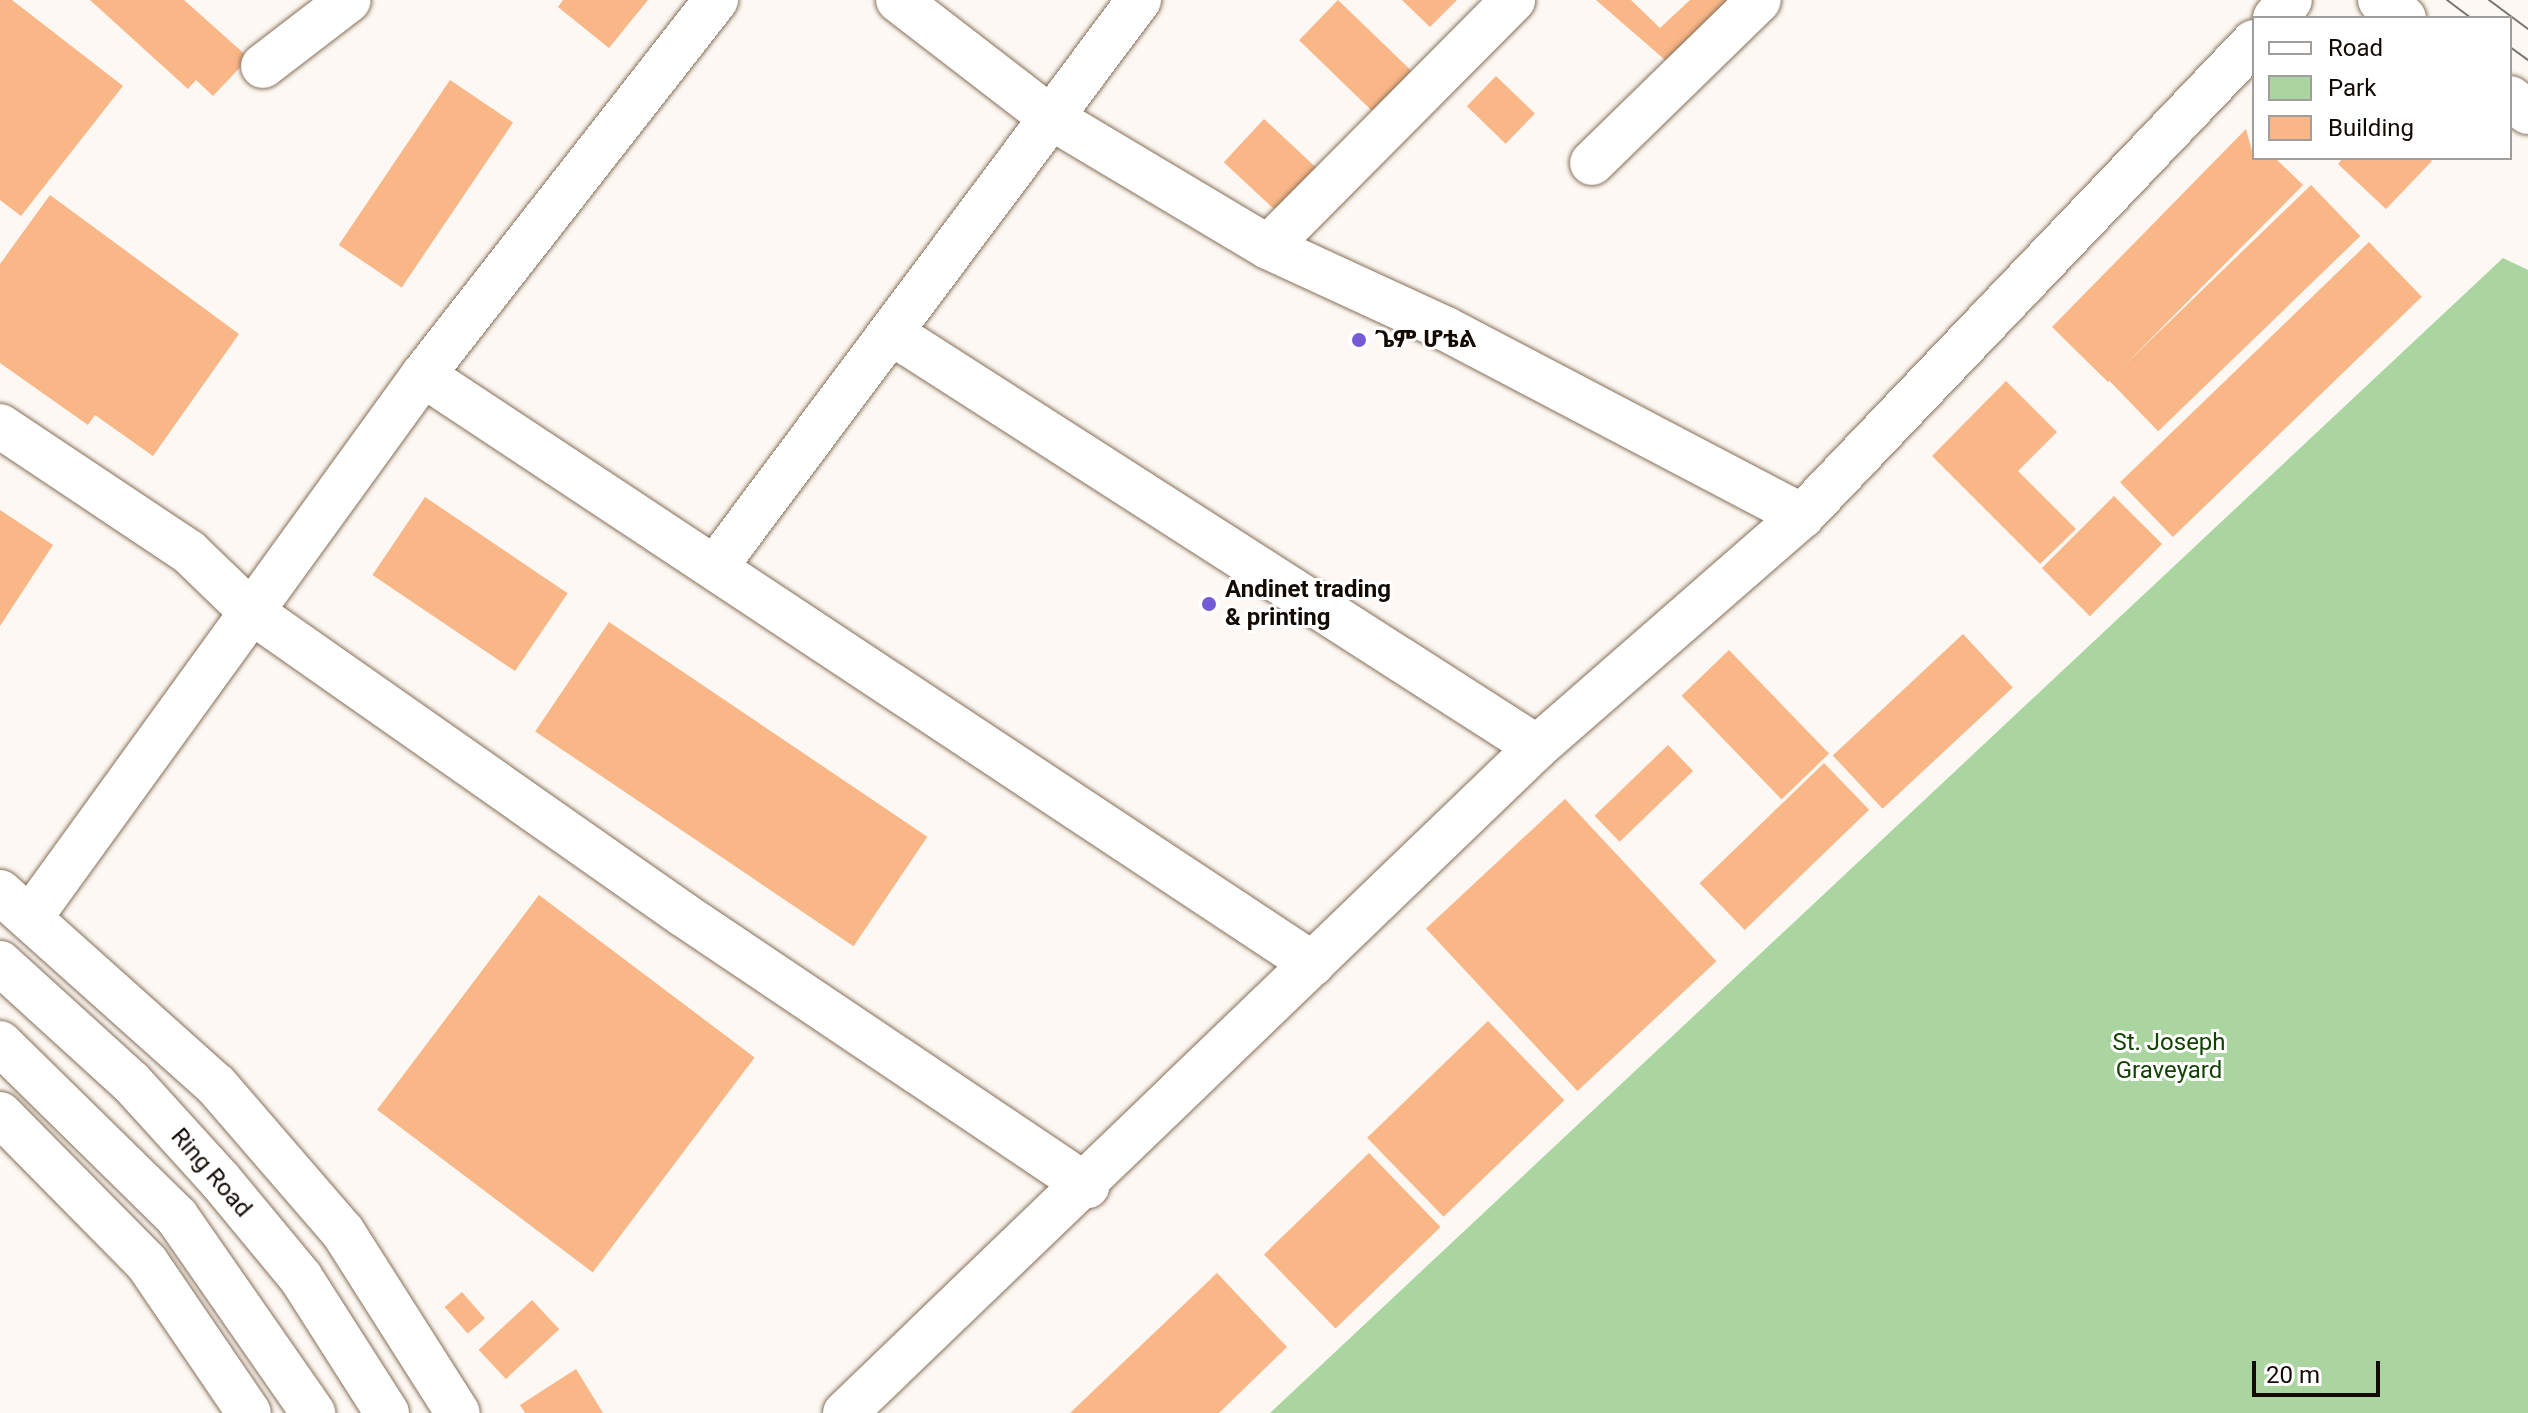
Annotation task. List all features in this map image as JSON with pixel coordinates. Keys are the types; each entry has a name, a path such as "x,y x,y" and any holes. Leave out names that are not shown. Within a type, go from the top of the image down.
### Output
{"main road":[{"path":"263,66 349,0"},
{"path":"458,1413 343,1232 216,1085 16,903 249,610 423,375 716,0"},
{"path":"898,0 1050,117 1268,247 1446,329 1802,516"},
{"path":"716,566 893,334 1139,0"},
{"path":"1268,247 1513,0"},
{"path":"1592,163 1759,0"},
{"path":"2277,16 2290,0"},
{"path":"2380,0 2401,16"},
{"path":"845,1413 1088,1186 1537,747 1802,516 2252,44"},
{"path":"2512,100 2528,112"},
{"path":"893,334 1537,747"},
{"path":"423,375 716,566 1313,964"},
{"path":"0,426 189,552 249,610 684,915 1088,1186"},
{"name":"Ring Road","path":"0,963 131,1082 220,1180 301,1278 387,1413"},
{"path":"0,1043 177,1217 313,1413"},
{"path":"0,1114 147,1263 249,1413"}],"green space":[{"name":"St. Joseph Graveyard","path":"2503,258 2528,270 2528,1413 1270,1413"}],"building":[{"path":"0,0 12,0 123,86 21,216 0,200"},
{"path":"90,0 184,0 249,58 213,96 196,80 188,89"},
{"path":"563,0 648,0 609,48 558,7"},
{"path":"1338,0 1411,71 1372,111 1299,40"},
{"path":"1402,0 1457,0 1430,27"},
{"path":"1596,0 1631,0 1660,28 1690,0 1742,0 1672,66"},
{"path":"1496,76 1535,114 1506,144 1467,106"},
{"path":"450,80 513,122 402,287 339,245"},
{"path":"1264,119 1323,174 1283,217 1224,162"},
{"path":"2246,129 2252,160 2277,160 2303,185 2108,382 2052,327"},
{"path":"2341,160 2432,161 2386,209 2338,164"},
{"path":"2311,185 2360,236 2158,431 2109,380"},
{"path":"50,195 239,334 153,456 95,415 88,425 0,363 0,264"},
{"path":"2369,242 2422,297 2173,537 2120,482"},
{"path":"2006,381 2057,432 2018,471 2076,529 2040,564 1932,456"},
{"path":"2114,496 2162,544 2090,616 2042,568"},
{"path":"425,497 568,593 515,671 372,575"},
{"path":"0,510 53,545 0,626"},
{"path":"609,622 927,837 854,946 535,731"},
{"path":"1963,634 2013,687 1883,809 1833,755"},
{"path":"1729,650 1829,754 1782,799 1682,696"},
{"path":"1668,745 1693,771 1620,842 1595,816"},
{"path":"1824,763 1869,810 1745,930 1700,883"},
{"path":"1565,799 1716,961 1577,1091 1426,929"},
{"path":"539,895 755,1057 593,1272 377,1110"},
{"path":"1488,1021 1564,1100 1444,1217 1367,1138"},
{"path":"1369,1153 1441,1227 1336,1329 1264,1254"},
{"path":"1217,1273 1287,1347 1219,1413 1070,1413"},
{"path":"462,1292 485,1318 468,1334 445,1307"},
{"path":"532,1300 559,1329 506,1379 479,1350"},
{"path":"576,1369 603,1413 525,1413 520,1405"}],"tram line":[{"path":"2447,0 2468,16"},
{"path":"2489,0 2511,16"},
{"path":"2512,17 2528,29"},
{"path":"2512,48 2528,60"}],"place":[{"name":"ጌም ሆቴል","path":"1359,340"},
{"name":"Andinet trading & printing","path":"1209,604"}]}
